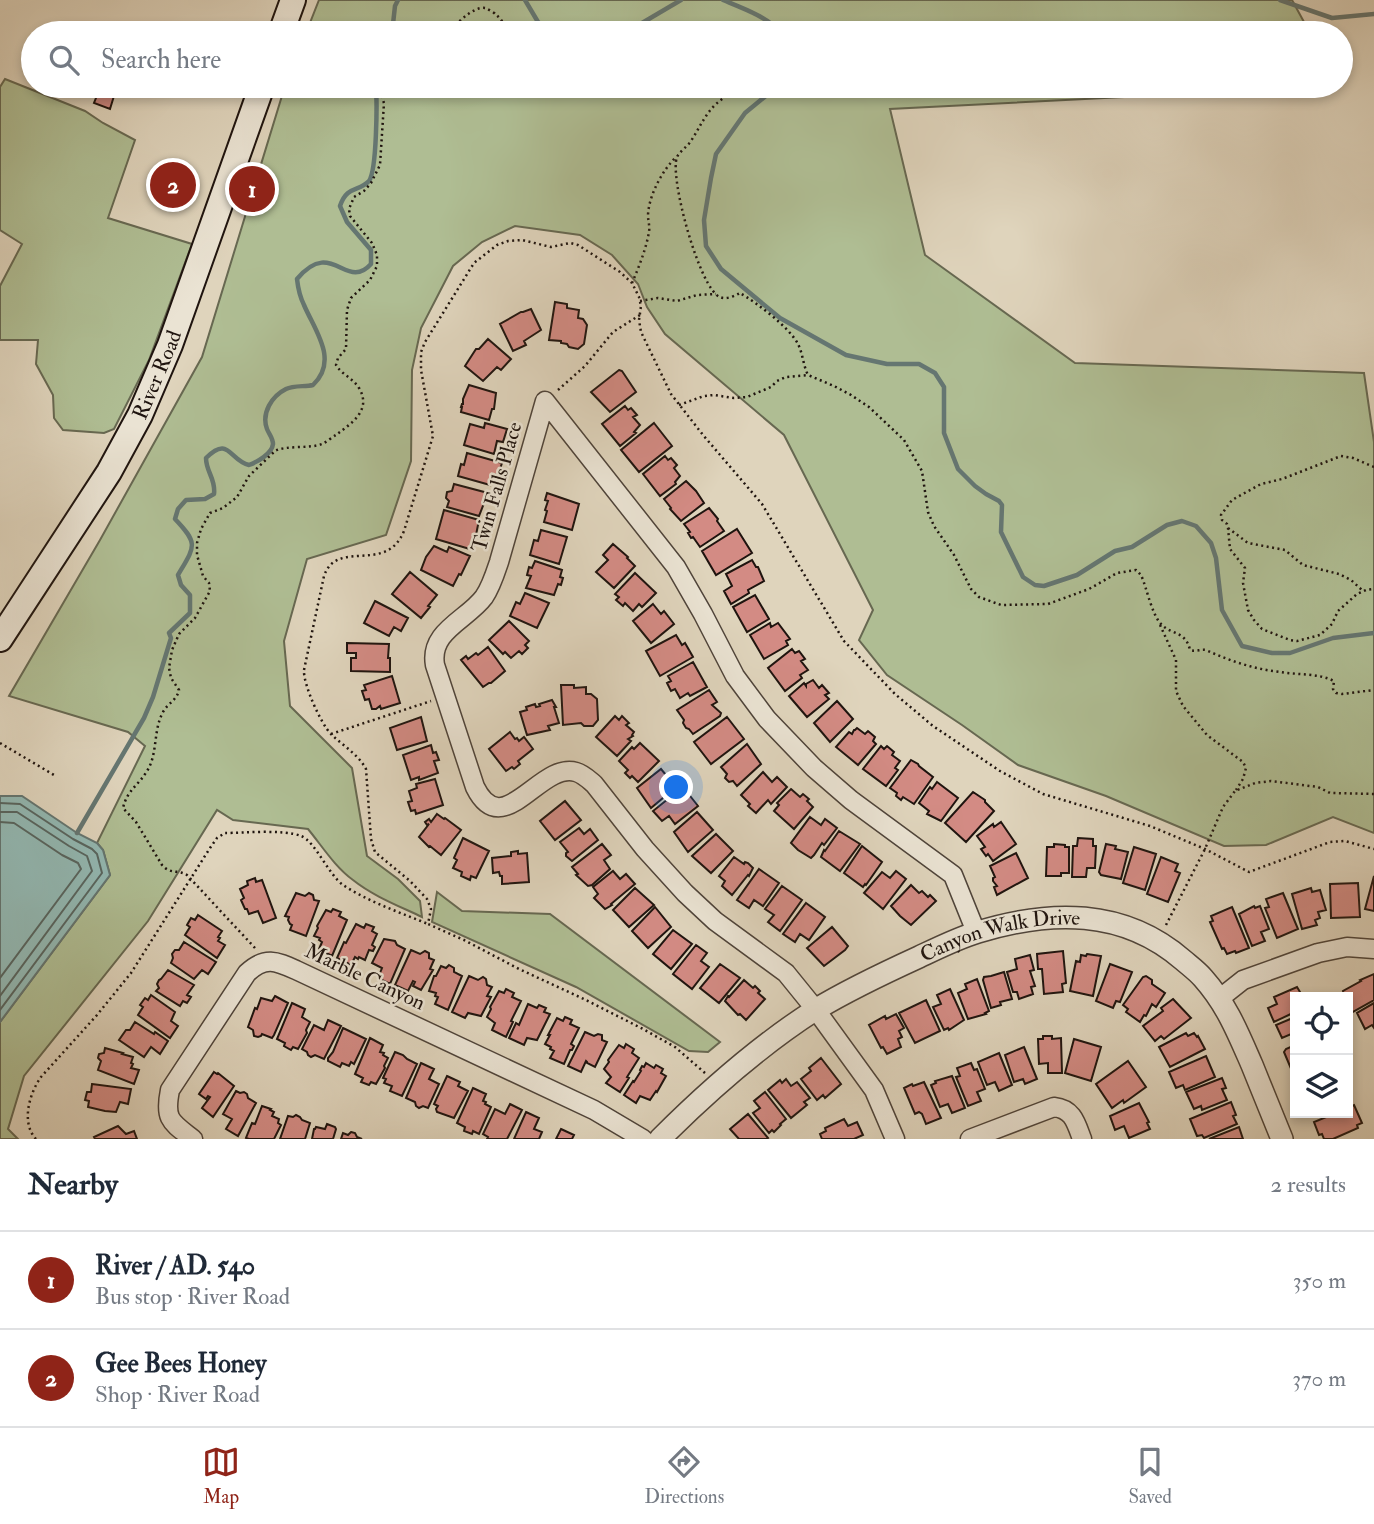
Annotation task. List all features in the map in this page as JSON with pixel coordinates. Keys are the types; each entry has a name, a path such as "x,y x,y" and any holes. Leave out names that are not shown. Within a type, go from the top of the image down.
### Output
{"main road":[{"path":"285,21 293,0"},
{"name":"River Road","path":"0,639 109,472 145,405 170,345 258,98"}],"street":[{"name":"Twin Falls Place","path":"545,401 499,562 489,588 478,604 442,635 436,645 435,665 475,787 483,800 493,807 505,807 561,772 576,772 585,777 594,784 657,864 685,893 715,921 779,966 816,1010"},
{"name":"Twin Falls Place","path":"545,401 676,567 735,676 767,719 852,800 953,875 976,932"},
{"name":"Canyon Walk Drive","path":"660,1139 761,1050 816,1010 871,979 976,932 1030,919 1068,916 1087,917 1121,925 1158,940 1202,976 1231,1016 1282,1139"},
{"path":"1219,999 1243,980 1318,953 1347,947 1374,949"},
{"path":"193,1139 170,1119 167,1109 170,1090 247,973 257,964 267,961"},
{"name":"Marble Canyon","path":"267,961 289,966 594,1110 643,1139"},
{"path":"816,1010 874,1090 895,1139"},
{"path":"970,1139 1054,1107 1072,1115 1082,1139"}],"path":[{"path":"460,21 476,9 485,8 502,21"},
{"path":"267,961 191,879 184,873 167,870 162,865 136,822 123,808 125,798 147,773 163,711 177,696 178,690 169,668 172,650 179,634 195,618 210,591 197,555 197,544 205,521 210,513 223,508 237,497 249,476 279,448 322,444 353,423 362,410 364,400 359,388 336,365 346,349 347,310 351,298 370,280 377,266 377,255 372,243 350,216 349,209 354,198 371,183 380,165 382,98"},
{"path":"632,283 650,228 648,215 653,195 669,164 690,144 712,107 724,98"},
{"path":"677,155 676,179 681,205 698,262 710,290 719,297 729,298 740,293 789,331 798,345 808,375"},
{"path":"428,924 431,909 427,899 410,881 374,852 366,769 360,759 331,734 321,721 303,674 324,576 330,564 338,559 388,551 402,537 433,436 421,370 422,347 474,263 497,245 516,239 551,247 570,243 578,245 632,283 640,301 641,332 665,383 679,405 762,503 844,641 895,694 957,743 1031,789 1150,826 1205,849 1249,872 1330,842 1345,841 1374,849"},
{"path":"640,301 658,298 677,301 697,295 716,294"},
{"path":"545,401 584,366 614,332 640,315"},
{"path":"679,405 704,396 747,397 786,377 808,375 851,395 869,407 904,440 922,471 928,512 934,526 954,555 971,589 979,597 1001,605 1048,604 1089,589 1117,573 1136,570 1141,575 1176,660 1176,691 1183,706 1207,735 1243,762 1246,768 1243,779 1223,807 1205,849 1158,940"},
{"path":"1363,591 1339,574 1303,565 1285,550 1248,542 1228,528 1221,516 1232,499 1261,484 1283,479 1341,456 1374,467"},
{"path":"1228,528 1230,549 1245,568 1243,583 1248,611 1262,629 1290,640 1314,638 1326,630 1338,611 1357,594 1374,589"},
{"path":"1156,615 1162,625 1188,642 1191,650 1206,650 1252,667 1331,679 1334,681 1333,689 1336,693 1374,690"},
{"path":"331,734 445,696"},
{"path":"0,743 54,775"},
{"path":"1235,791 1255,783 1271,781 1318,787 1330,793 1374,794"},
{"path":"36,1139 28,1125 35,1085 122,984 210,848 220,835 225,833 296,835 306,839 329,871 344,885 377,903 464,940 643,1029 675,1047 698,1065 717,1086"}],"green space":[{"path":"319,0 1292,0 1303,21 311,21"},
{"path":"5,79 21,85 21,98 52,98 85,111 135,140 108,218 192,244 149,360 114,429 104,433 63,430 54,418 53,395 36,364 38,340 0,340 0,286 22,244 0,230 0,87"},
{"path":"281,98 1104,98 890,109 925,255 1075,363 1364,373 1374,442 1374,833 1333,817 1266,845 1224,846 1106,796 1018,765 887,675 859,640 873,610 784,435 665,334 647,307 638,284 612,255 580,235 515,226 482,242 453,266 421,328 412,370 411,461 386,535 307,559 284,641 290,706 352,768 367,856 398,879 420,901 422,917 378,896 346,875 308,829 233,820 217,810 148,921 24,1076 8,1129 18,1139 0,1139 0,1022 110,875 103,850 97,843 145,746 128,732 9,696 202,357"},
{"path":"437,892 462,911 550,914 720,1042 708,1052 689,1051 576,987 432,922"}],"water":[{"path":"0,796 22,796 77,833 97,843 103,850 110,875 0,1022"}],"building":[{"path":"96,98 113,98 110,109 94,103"},
{"path":"162,176 188,180 186,198 160,194"},
{"path":"555,302 579,310 578,318 583,319 587,325 584,344 578,349 561,341 549,340"},
{"path":"531,309 541,330 524,341 526,345 513,351 500,324"},
{"path":"488,339 511,359 501,370 497,367 483,381 465,366 476,349"},
{"path":"619,370 636,392 610,412 591,392"},
{"path":"469,385 496,393 489,420 461,412"},
{"path":"625,406 637,415 633,417 640,425 634,432 636,433 620,446 602,424"},
{"path":"485,423 507,429 503,442 497,441 494,454 464,445 470,424 484,428"},
{"path":"654,423 672,446 639,472 621,450"},
{"path":"467,453 502,463 498,475 493,474 490,485 458,476"},
{"path":"665,456 677,465 674,468 680,476 676,484 660,496 643,474"},
{"path":"686,481 704,503 681,521 664,499"},
{"path":"454,484 488,493 479,516 447,507 447,492 452,491"},
{"path":"547,493 579,504 572,530 544,522"},
{"path":"709,508 724,531 700,547 693,537 691,538 684,524"},
{"path":"444,510 479,520 473,550 436,539"},
{"path":"737,529 752,553 716,575 702,551"},
{"path":"541,530 567,537 559,564 530,555 534,540 538,541"},
{"path":"613,544 635,566 614,588 596,572 608,560 603,555"},
{"path":"434,546 447,552 449,547 470,556 453,586 421,570"},
{"path":"752,560 764,581 731,604 724,591 732,586 726,574"},
{"path":"535,561 562,570 561,585 558,584 554,595 526,588 531,576 527,575 529,567 532,568"},
{"path":"410,572 437,595 421,618 392,594"},
{"path":"635,573 656,593 642,607 639,604 633,611 625,603 623,606 616,600 619,597 615,594"},
{"path":"525,593 549,603 537,628 510,616 516,602 520,604"},
{"path":"755,595 769,619 747,632 733,607"},
{"path":"375,601 408,618 401,631 394,627 389,636 364,623"},
{"path":"653,604 661,614 664,611 674,624 651,643 633,621"},
{"path":"509,621 529,641 525,645 528,648 522,654 519,651 511,658 489,640"},
{"path":"770,623 771,627 778,623 790,639 786,641 788,645 764,659 750,635"},
{"path":"676,635 682,645 685,643 693,657 660,676 646,651"},
{"path":"347,643 389,644 390,672 351,671 351,658 356,658 356,653 347,653"},
{"path":"488,647 505,671 483,687 461,660 476,653 478,655"},
{"path":"792,649 795,653 799,651 805,659 801,661 808,670 785,691 768,668"},
{"path":"693,662 707,687 680,698 675,689 671,691 667,683 671,681 668,676"},
{"path":"392,676 400,703 372,709 369,699 365,700 362,691 366,690 364,685"},
{"path":"813,680 819,688 822,685 829,693 825,695 829,699 807,717 789,696 804,683 806,686"},
{"path":"561,685 586,687 586,694 597,699 598,720 593,726 584,726 581,723 563,725"},
{"path":"709,690 717,702 712,705 721,713 720,716 693,734 686,728 677,710"},
{"path":"552,700 559,723 548,726 550,730 527,735 520,712 527,710 526,707 535,704 536,707 540,706 539,704"},
{"path":"837,701 853,719 830,742 814,723"},
{"path":"615,716 619,720 622,716 629,723 626,725 634,732 628,739 631,741 617,756 596,737"},
{"path":"421,717 427,741 397,750 390,728"},
{"path":"727,717 744,739 711,764 694,742"},
{"path":"857,728 865,734 868,731 875,737 873,741 876,744 858,765 836,747 849,732 852,734"},
{"path":"510,732 519,741 524,737 533,749 518,761 520,764 514,769 512,767 506,771 489,749"},
{"path":"640,743 659,761 638,782 625,773 628,770 619,761 632,747 634,749"},
{"path":"747,744 761,764 737,786 725,778 727,774 721,767"},
{"path":"431,745 439,760 434,761 438,773 411,780 403,755"},
{"path":"881,746 884,749 887,746 894,752 892,755 900,761 895,768 898,770 886,786 863,769"},
{"path":"911,760 933,777 914,804 903,797 901,800 890,788"},
{"path":"661,769 676,787 651,808 637,788"},
{"path":"763,772 772,782 777,777 787,787 771,804 768,800 756,813 741,795"},
{"path":"435,779 443,805 416,814 415,810 411,811 409,791 417,788 416,784"},
{"path":"937,782 958,798 941,821 927,814 929,811 919,803"},
{"path":"683,787 698,806 675,824 669,816 662,821 653,811"},
{"path":"791,789 800,797 803,794 813,807 794,829 774,811 779,805 777,803"},
{"path":"973,792 985,800 994,811 966,842 945,823"},
{"path":"565,801 581,820 555,840 540,821"},
{"path":"697,812 713,830 688,852 674,832"},
{"path":"437,814 461,830 441,855 419,837 429,824 425,822 429,819 431,822"},
{"path":"810,817 821,825 825,819 837,828 811,858 791,843"},
{"path":"1001,822 1016,844 993,861 981,849 985,847 977,836 993,824 994,827"},
{"path":"579,828 584,834 590,829 598,840 572,861 566,856 568,852 560,842"},
{"path":"839,831 860,844 840,871 821,857"},
{"path":"716,834 733,851 711,873 692,856"},
{"path":"463,838 489,851 476,878 471,876 470,880 453,868 457,860 454,858"},
{"path":"1078,838 1093,839 1093,846 1096,846 1095,868 1087,868 1086,877 1072,877 1073,846 1077,846"},
{"path":"602,844 611,855 604,860 610,869 588,886 572,867"},
{"path":"1054,844 1069,847 1069,873 1046,876 1047,847 1054,847"},
{"path":"1106,844 1128,852 1121,879 1101,875 1099,872"},
{"path":"862,846 882,862 863,887 844,873"},
{"path":"1134,847 1156,854 1145,890 1123,883"},
{"path":"518,851 518,854 527,853 529,882 502,884 499,872 493,873 492,858 511,856 511,852"},
{"path":"1016,853 1028,878 997,895 994,887 997,886 993,881 995,877 990,866"},
{"path":"734,857 753,868 732,895 722,886 725,881 719,876"},
{"path":"1161,857 1178,864 1175,871 1180,873 1168,902 1147,894"},
{"path":"759,869 779,883 763,906 754,900 749,908 737,900"},
{"path":"613,871 620,879 626,874 635,884 605,909 594,898 598,894 593,887"},
{"path":"896,871 906,879 883,909 864,893 882,872 890,878"},
{"path":"1374,876 1374,911 1365,909"},
{"path":"255,878 256,882 262,880 276,918 263,923 258,911 249,914 241,900 244,898 240,889 248,885 247,881"},
{"path":"1358,883 1360,917 1331,918 1330,884"},
{"path":"911,885 919,893 922,891 936,901 911,925 891,906"},
{"path":"782,886 802,900 780,931 768,922 774,915 765,909"},
{"path":"635,888 654,905 629,927 613,910"},
{"path":"1311,888 1312,892 1320,890 1326,910 1318,912 1320,918 1315,920 1317,925 1302,929 1292,894"},
{"path":"296,893 305,896 309,893 314,900 319,901 306,936 290,930 292,925 289,917 285,916"},
{"path":"1283,893 1298,929 1277,938 1265,908 1269,907 1266,899"},
{"path":"806,903 825,917 809,940 800,934 795,942 783,934"},
{"path":"1254,906 1260,906 1269,929 1261,932 1265,941 1252,946 1239,914"},
{"path":"655,907 671,927 648,948 632,931"},
{"path":"1232,907 1249,948 1227,954 1210,922 1213,921 1211,916"},
{"path":"333,909 341,912 339,916 347,920 332,956 319,949 322,942 314,936 326,910 331,912"},
{"path":"198,915 222,931 218,941 225,945 217,958 185,935 191,918 195,920"},
{"path":"356,924 364,928 366,924 374,927 372,931 377,934 372,945 375,947 373,951 369,950 365,960 355,957 351,965 337,958"},
{"path":"832,927 848,946 824,966 807,948"},
{"path":"673,930 692,944 671,969 653,954"},
{"path":"384,939 395,941 405,949 390,984 378,978 382,968 372,963"},
{"path":"184,942 216,962 208,974 202,970 194,979 171,963 172,954 179,950"},
{"path":"696,945 707,953 701,961 709,967 692,989 673,974"},
{"path":"411,950 420,954 425,951 429,953 429,958 434,960 430,969 433,970 421,990 413,986 413,981 408,991 395,985"},
{"path":"1063,951 1066,983 1062,984 1063,992 1044,994 1042,969 1038,969 1037,954"},
{"path":"1030,955 1034,970 1030,971 1035,986 1031,987 1033,994 1019,999 1017,992 1013,992 1007,972 1017,969 1015,959"},
{"path":"1081,955 1101,956 1093,996 1070,991 1076,961 1080,962"},
{"path":"720,964 740,978 719,1003 700,988"},
{"path":"1110,964 1132,972 1120,1002 1116,1001 1113,1008 1096,1001"},
{"path":"449,965 454,968 454,972 462,976 448,1010 435,1004 438,997 435,996 436,993 429,991 441,966 446,968"},
{"path":"168,970 194,985 187,995 191,997 187,1003 183,1001 180,1006 156,991 159,988 159,980"},
{"path":"1004,972 1012,999 991,1008 984,977"},
{"path":"1374,974 1374,1000 1353,1012 1353,992 1343,991"},
{"path":"469,976 478,980 483,977 487,985 492,987 487,996 491,997 481,1016 468,1013 465,1018 452,1012"},
{"path":"1146,976 1165,993 1156,1007 1152,1004 1140,1022 1126,1012 1128,1009 1123,1005"},
{"path":"977,979 989,1011 968,1019 958,993 967,989 965,984"},
{"path":"744,980 753,988 755,986 765,999 746,1020 725,1001"},
{"path":"1297,987 1300,992 1290,992 1290,1014 1274,1022 1268,1008 1277,1004 1274,997"},
{"path":"506,989 514,993 512,997 521,1001 506,1037 492,1030 495,1023 487,1017 499,991 504,993"},
{"path":"950,989 964,1020 949,1030 944,1030 933,1007 941,1004 937,995"},
{"path":"151,995 175,1012 171,1021 178,1026 170,1038 138,1015 143,1007 140,1005"},
{"path":"275,996 288,1003 274,1035 272,1038 262,1034 254,1036 253,1030 248,1027 255,1008 257,1009 261,998 272,1001"},
{"path":"1173,999 1191,1018 1164,1039 1161,1036 1155,1041 1143,1026 1163,1011 1161,1008"},
{"path":"926,1000 940,1031 915,1043 899,1013"},
{"path":"292,1003 305,1009 302,1017 310,1022 298,1049 293,1047 291,1050 277,1039"},
{"path":"1374,1003 1374,1028 1372,1025 1365,1029 1357,1013"},
{"path":"528,1004 546,1008 544,1012 550,1014 537,1040 527,1038 524,1045 509,1038 516,1023 519,1025"},
{"path":"896,1014 904,1028 899,1031 902,1037 898,1039 901,1047 887,1054 869,1025 885,1016 886,1019"},
{"path":"565,1017 572,1020 570,1024 579,1028 571,1044 574,1046 564,1064 550,1058 554,1051 545,1044 557,1018 563,1021"},
{"path":"1290,1019 1290,1034 1282,1038 1276,1025"},
{"path":"328,1020 341,1026 324,1059 315,1055 311,1057 302,1049 314,1025 324,1030"},
{"path":"135,1022 168,1041 160,1054 151,1047 144,1057 119,1040"},
{"path":"343,1028 366,1039 354,1064 351,1062 349,1066 342,1063 340,1067 328,1061 328,1058"},
{"path":"585,1032 594,1036 602,1035 602,1040 607,1042 595,1067 586,1061 581,1072 568,1066"},
{"path":"1186,1033 1188,1036 1194,1033 1198,1036 1205,1049 1170,1067 1159,1047"},
{"path":"1043,1036 1061,1038 1062,1073 1048,1073 1048,1063 1039,1064 1038,1039 1043,1039"},
{"path":"370,1038 383,1045 380,1052 388,1058 376,1084 371,1082 369,1085 361,1082 363,1078 355,1074"},
{"path":"1074,1039 1101,1047 1091,1081 1065,1073"},
{"path":"626,1044 634,1049 632,1053 639,1058 620,1092 606,1083 611,1077 604,1069 619,1045 624,1048"},
{"path":"1024,1047 1037,1079 1025,1084 1023,1079 1014,1082 1005,1055"},
{"path":"1290,1047 1290,1066 1284,1052"},
{"path":"105,1048 133,1057 131,1068 139,1070 134,1084 98,1070 101,1061 99,1054 104,1053"},
{"path":"395,1052 417,1064 402,1096 390,1091 392,1086 384,1083 386,1079 383,1078"},
{"path":"999,1053 1012,1085 999,1091 995,1082 987,1085 978,1062"},
{"path":"1206,1056 1215,1077 1185,1090 1183,1085 1176,1088 1169,1072"},
{"path":"821,1058 841,1084 825,1098 823,1095 817,1100 801,1079"},
{"path":"1128,1061 1146,1087 1112,1108 1096,1084"},
{"path":"421,1063 434,1069 429,1079 439,1084 428,1108 419,1108 415,1102 406,1098"},
{"path":"646,1063 663,1069 661,1073 666,1076 650,1100 640,1096 636,1103 624,1095"},
{"path":"971,1063 974,1070 977,1069 985,1089 977,1092 981,1101 968,1106 956,1077 960,1076 957,1068"},
{"path":"214,1072 234,1086 213,1117 202,1108 210,1097 206,1099 199,1094"},
{"path":"447,1076 460,1082 458,1086 468,1091 454,1118 437,1112 438,1106 434,1104"},
{"path":"952,1076 965,1108 952,1113 948,1104 940,1107 931,1085 936,1083 935,1081"},
{"path":"1222,1078 1226,1088 1222,1089 1227,1100 1202,1110 1201,1106 1194,1109 1186,1092"},
{"path":"786,1079 791,1086 797,1082 810,1098 804,1102 807,1105 791,1118 768,1090 780,1080 782,1083"},
{"path":"924,1082 941,1118 926,1124 922,1114 915,1114 904,1088"},
{"path":"92,1084 131,1089 128,1104 120,1102 116,1112 88,1107 89,1101 85,1100 87,1092 91,1092"},
{"path":"473,1088 486,1094 483,1101 491,1107 479,1134 464,1131 465,1127 457,1123"},
{"path":"236,1091 244,1092 256,1103 238,1136 226,1129 232,1119 223,1114"},
{"path":"765,1092 786,1119 774,1132 772,1130 769,1133 753,1113 760,1108 754,1101"},
{"path":"1231,1102 1237,1124 1204,1138 1202,1135 1197,1136 1190,1119"},
{"path":"1139,1103 1150,1129 1129,1138 1124,1126 1115,1130 1110,1116"},
{"path":"510,1104 522,1110 507,1139 487,1139 483,1134 495,1109 505,1114"},
{"path":"262,1106 271,1109 274,1112 272,1116 279,1119 278,1123 281,1125 274,1139 246,1138 252,1123 255,1124"},
{"path":"1353,1106 1362,1123 1357,1125 1358,1128 1333,1139 1324,1139 1322,1134 1319,1135 1314,1122 1324,1118 1353,1118"},
{"path":"526,1112 539,1118 534,1129 542,1132 539,1139 514,1139"},
{"path":"748,1114 768,1138 739,1139 730,1129"},
{"path":"296,1115 310,1123 305,1139 280,1139 288,1116"},
{"path":"844,1119 848,1126 857,1122 863,1135 854,1139 822,1139 820,1134 826,1131 825,1128"},
{"path":"327,1124 336,1129 333,1139 312,1139 316,1127 325,1129"},
{"path":"118,1126 126,1134 134,1131 137,1139 95,1139 94,1137"},
{"path":"1239,1127 1243,1139 1209,1139"},
{"path":"561,1129 574,1135 572,1139 556,1139"},
{"path":"351,1132 362,1139 341,1139 343,1133 348,1135"}],"waterway":[{"path":"393,21 398,0"},
{"path":"525,0 537,21"},
{"path":"645,21 681,0"},
{"path":"723,0 767,21"},
{"path":"1280,0 1332,18 1374,14"},
{"path":"77,833 144,718 171,638 169,633 190,613 190,595 181,585 178,575 192,545 188,534 175,519 178,509 186,500 205,499 214,494 214,484 206,458 214,451 224,449 249,465 267,454 273,444 265,417 272,401 289,388 313,385 321,375 324,366 322,345 301,299 297,279 309,267 320,263 329,263 354,272 362,271 371,264 371,250 347,222 340,206 346,195 369,181 372,174 376,98"},
{"path":"763,98 745,113 716,154 704,220 706,246 721,269 780,318 846,355 887,364 919,364 935,373 944,387 944,433 958,469 975,486 1002,505 1001,532 1023,577 1035,585 1044,586 1077,575 1115,551 1132,547 1167,525 1182,521 1196,526 1211,543 1216,558 1222,610 1242,646 1272,653 1290,653 1333,638 1374,633"}],"place":[{"name":"Gee Bees Honey","path":"173,185"},
{"name":"River / AD. 540","path":"252,189"}]}
